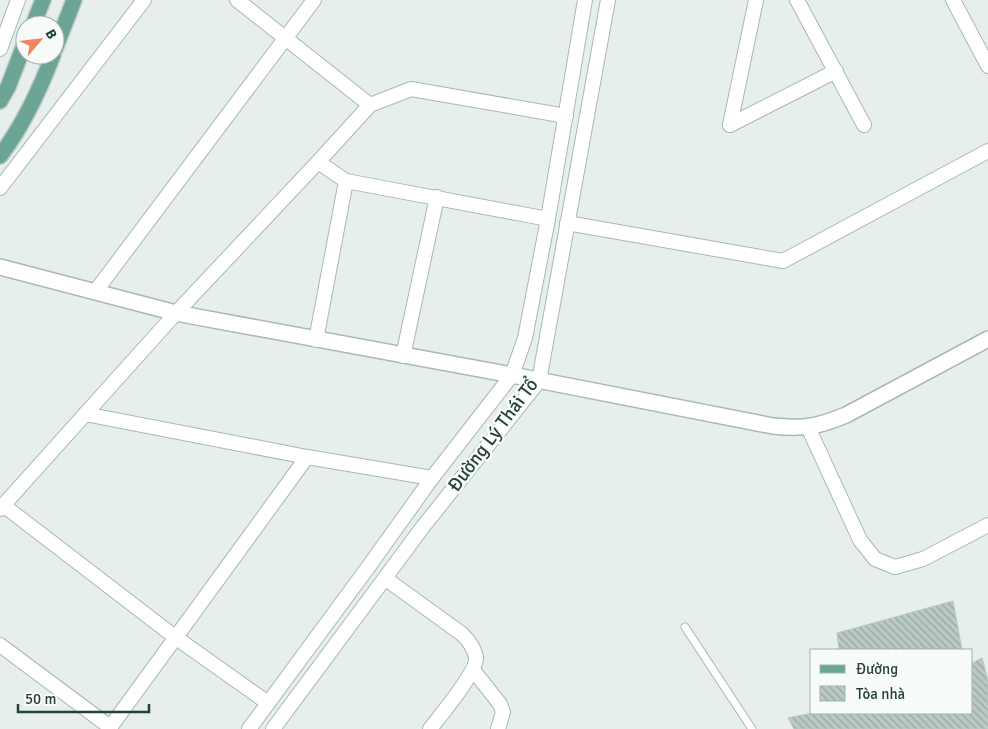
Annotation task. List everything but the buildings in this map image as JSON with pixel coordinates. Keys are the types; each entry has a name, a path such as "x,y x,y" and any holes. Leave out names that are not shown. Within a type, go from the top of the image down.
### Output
{"main road":[{"path":"37,15 43,0"},
{"path":"65,23 74,0"},
{"path":"0,101 17,65"},
{"path":"0,156 9,144 49,65"}],"street":[{"path":"0,49 18,0"},
{"path":"0,188 144,0"},
{"path":"237,0 370,106"},
{"path":"95,292 314,0"},
{"name":"Đường Lý Thái Tổ","path":"249,729 432,478 512,375 525,338 548,220 585,0"},
{"name":"Đường Lý Thái Tổ","path":"273,729 422,528 539,381 608,0"},
{"path":"756,0 730,126 836,72"},
{"path":"797,0 864,125"},
{"path":"958,2 988,66"},
{"path":"268,703 175,637 2,507 176,313 370,106 411,89 566,116"},
{"path":"567,223 784,261 988,151"},
{"path":"318,162 346,180 548,220"},
{"path":"316,340 346,180"},
{"path":"403,356 437,197"},
{"path":"0,267 176,313 512,375 773,426 797,428 822,425 846,415 988,339"},
{"path":"85,414 307,457 432,478"},
{"path":"808,427 860,540 875,559 895,566 923,559 988,525"},
{"path":"0,645 109,728 307,457"},
{"path":"386,578 462,634 471,643 476,658 473,670 430,729"},
{"path":"473,670 500,704 503,712 498,729"}],"lane":[{"path":"685,627 752,729"}]}
